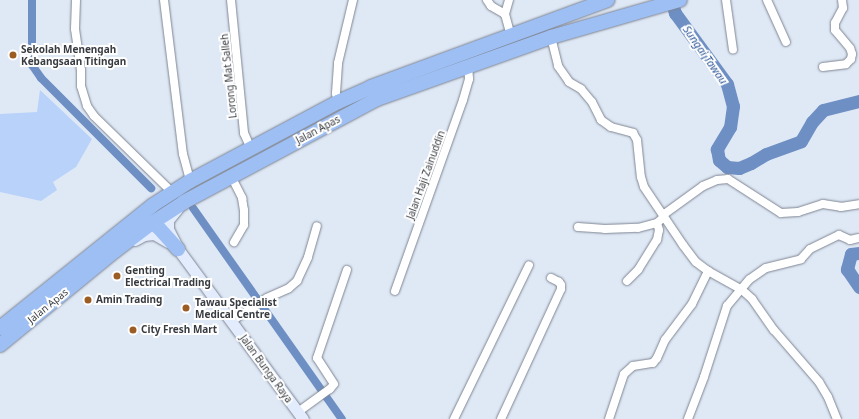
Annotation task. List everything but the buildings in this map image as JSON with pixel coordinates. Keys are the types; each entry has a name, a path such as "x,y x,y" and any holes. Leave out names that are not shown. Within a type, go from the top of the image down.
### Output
{"highway":[{"name":"Jalan Apas","path":"0,328 127,225 172,192 190,181 292,128 338,102 398,76 608,0"},
{"name":"Jalan Apas","path":"0,345 152,223 184,202 377,99 468,65 551,37 680,0"},
{"path":"575,12 578,15 608,9 618,17"},
{"path":"292,128 292,134 297,135 322,122 328,120 332,122"},
{"path":"127,225 143,221 152,223 178,250"}],"street":[{"path":"76,0 74,29 83,97 94,116 172,192"},
{"path":"164,0 183,154 190,181"},
{"name":"Lorong Mat Salleh","path":"231,0 244,133 251,149"},
{"path":"338,102 336,93 338,63 353,0"},
{"path":"487,0 490,6 505,14"},
{"path":"509,0 505,14 511,36"},
{"path":"726,0 733,50"},
{"path":"767,0 786,42"},
{"path":"823,67 846,64 851,59 852,54 850,48 835,30 835,23 842,8 842,0"},
{"path":"551,37 558,66 568,82 580,89 588,98 601,120 606,124 611,127 634,133 637,140 641,177 644,187 649,198 683,245 696,262 708,271 741,289 752,299 774,330 819,382 828,397 837,419"},
{"name":"Jalan Haji Zainuddin","path":"395,291 463,100 469,79 468,65"},
{"path":"231,176 242,198 244,210 244,225 234,242"},
{"path":"578,227 605,229 638,228 657,222 703,186 717,180 728,179 781,213 798,212 823,204 841,207 859,204"},
{"path":"178,250 168,229 168,220 172,213 184,202"},
{"path":"627,282 638,270 658,240 659,230 657,222"},
{"path":"232,321 267,298 289,288 297,281 308,257 317,226"},
{"path":"115,252 144,235 154,234 178,250"},
{"path":"688,419 704,377 727,306 741,289 754,276 766,268 801,259 810,249 839,235 850,240 858,238"},
{"name":"Jalan Bunga Raya","path":"178,250 232,321 300,416"},
{"path":"454,419 529,265"},
{"path":"300,416 334,384 317,358 347,270"},
{"path":"609,419 624,374 633,366 653,363 657,358 665,340 692,304 708,271"},
{"path":"501,419 561,289 559,282 550,278"}],"shaded area":[{"path":"40,90 92,139 76,167 53,182 57,190 41,201 0,192 0,114 37,112"}],"waterway":[{"path":"32,0 32,65 41,78 151,188"},
{"name":"Sungai Tawau","path":"671,0 675,13 727,84 733,106 730,127 717,149 719,160 727,167 739,168 766,154 801,141 812,122 823,110 859,101"},
{"path":"193,208 342,419"},
{"name":"Sungai Tawau","path":"859,253 851,254 847,269 859,287"}],"place":[{"name":"Sekolah Menengah Kebangsaan Titingan","path":"13,55"},
{"name":"Genting Electrical Trading","path":"117,276"},
{"name":"Amin Trading","path":"88,300"},
{"name":"Tawau Specialist Medical Centre","path":"186,308"},
{"name":"City Fresh Mart","path":"133,330"}]}
